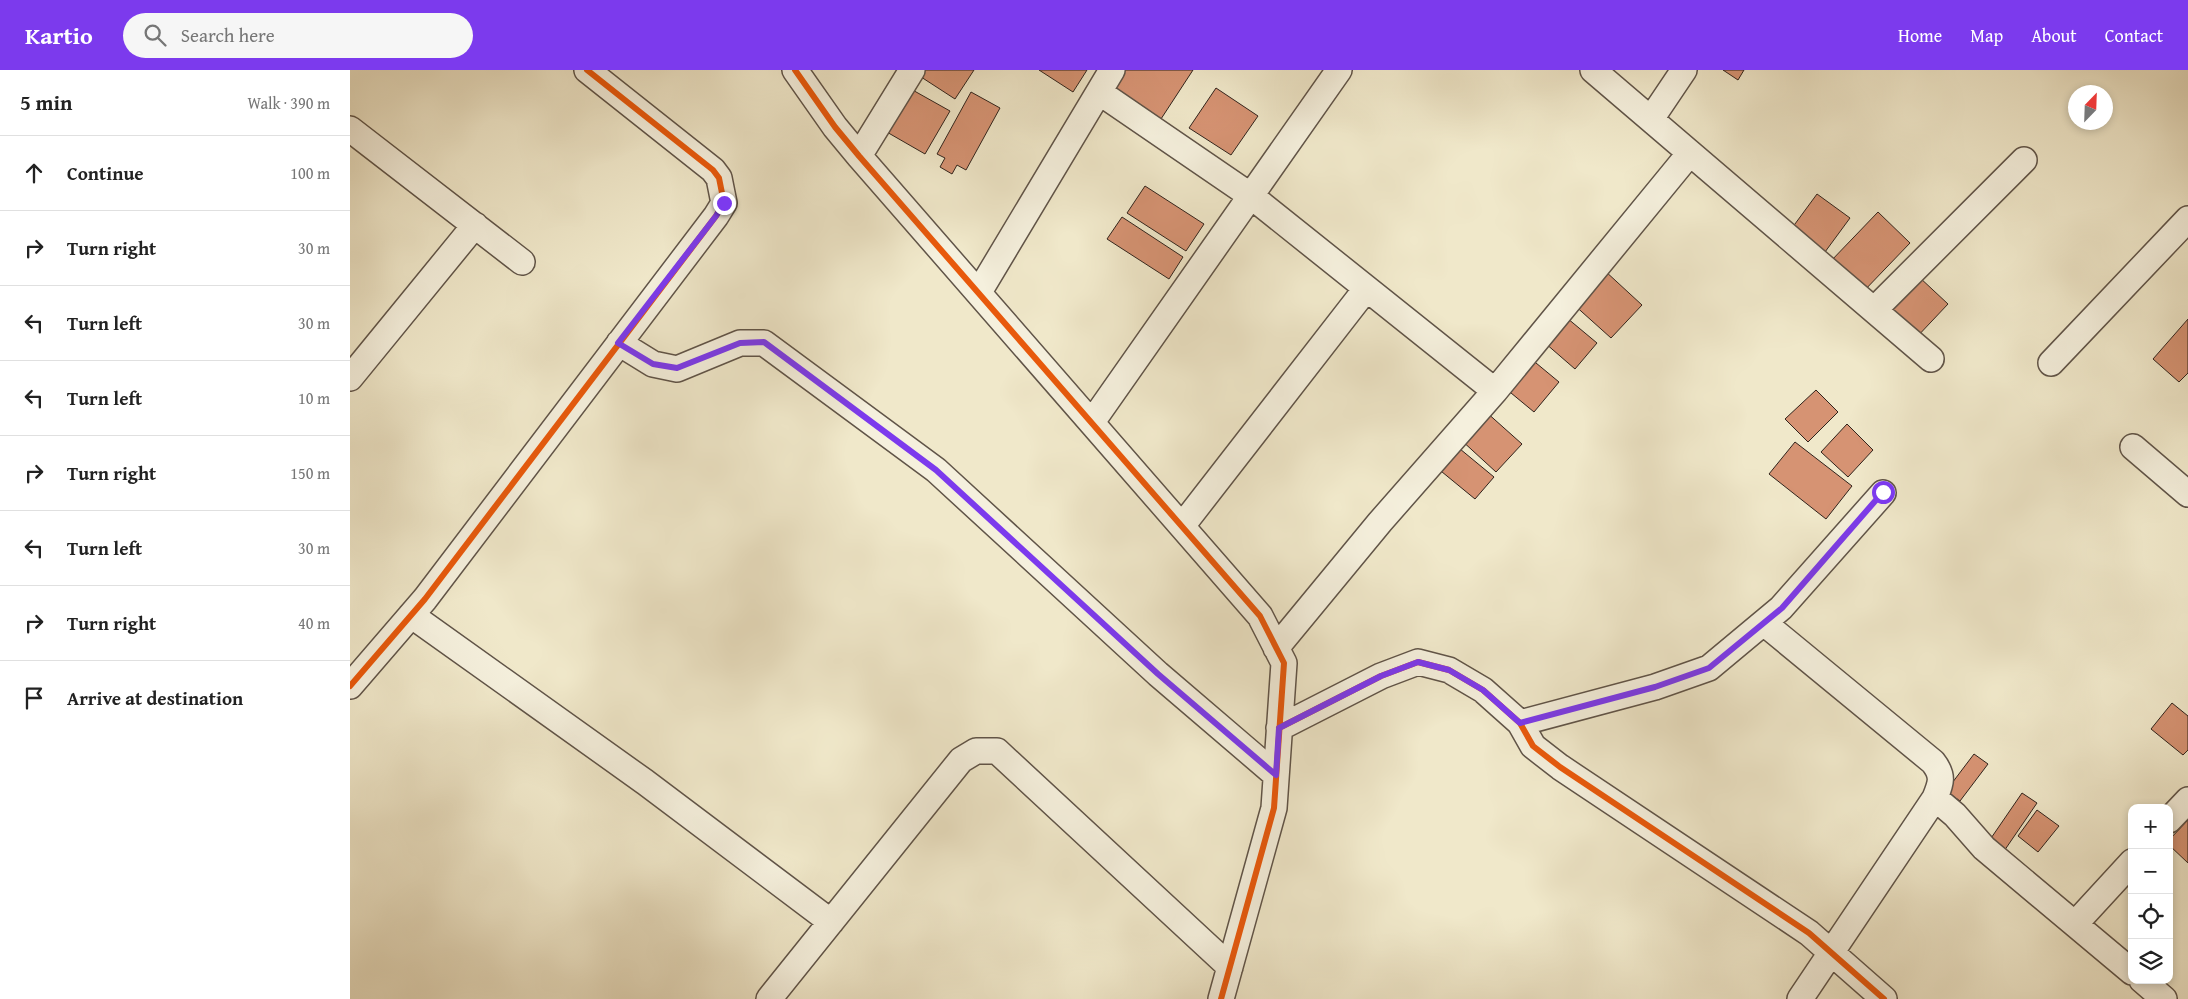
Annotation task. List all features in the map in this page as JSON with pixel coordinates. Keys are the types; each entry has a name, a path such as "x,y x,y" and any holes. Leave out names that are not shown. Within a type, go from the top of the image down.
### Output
{"street":[{"path":"350,686 411,615 724,203 719,178 714,170 587,70"},
{"path":"795,70 835,127 859,156 1260,616 1284,664 1274,808 1221,999"},
{"path":"859,156 912,70"},
{"path":"979,292 1112,70"},
{"path":"1092,422 1340,70"},
{"path":"1593,70 1931,359"},
{"path":"1651,119 1684,70"},
{"path":"1099,92 1251,196 1494,391"},
{"path":"350,129 522,262"},
{"path":"1276,648 1380,522 1494,391 1690,153"},
{"path":"1874,310 2024,160"},
{"path":"2051,363 2188,219"},
{"path":"350,378 474,225"},
{"path":"1182,526 1366,288"},
{"path":"618,343 653,364 677,368 740,343 764,342 936,470 1158,674 1276,775"},
{"path":"2133,447 2188,494"},
{"path":"1520,723 1655,687 1709,668 1782,608 1883,492"},
{"path":"411,615 645,782 831,922"},
{"path":"1764,623 1934,762 1942,780 1935,798 1800,999"},
{"path":"1279,728 1381,676 1418,662 1449,670 1483,690 1520,723 1533,746 1560,767 1809,933 1884,999"},
{"path":"769,999 961,760 976,751 996,751 1230,967"},
{"path":"1935,798 1955,815 1984,848 2128,969"},
{"path":"2173,816 2188,800"},
{"path":"2075,924 2128,866"},
{"path":"2147,984 2164,999"}],"building":[{"path":"921,70 974,70 955,99 918,75"},
{"path":"1039,70 1087,70 1073,92"},
{"path":"1115,70 1193,70 1159,122 1104,86"},
{"path":"1723,70 1744,70 1738,80"},
{"path":"909,88 950,111 925,154 885,131"},
{"path":"1216,88 1258,116 1231,155 1189,128"},
{"path":"971,92 1000,108 966,170 957,165 952,174 940,167 945,158 937,154"},
{"path":"1145,186 1204,224 1186,251 1127,213"},
{"path":"1817,194 1850,218 1825,252 1792,228"},
{"path":"1878,212 1910,243 1861,294 1829,263"},
{"path":"1122,217 1183,257 1169,279 1107,239"},
{"path":"1604,270 1642,305 1611,338 1572,303"},
{"path":"1918,276 1948,304 1914,340 1885,313"},
{"path":"1567,318 1597,343 1575,369 1545,343"},
{"path":"2188,319 2188,373 2179,382 2153,359"},
{"path":"1530,358 1559,382 1534,412 1505,388"},
{"path":"1816,390 1838,412 1808,442 1785,419"},
{"path":"1485,411 1522,444 1496,472 1460,439"},
{"path":"1847,424 1873,450 1848,477 1821,452"},
{"path":"1795,442 1852,486 1826,519 1769,474"},
{"path":"1454,444 1494,477 1475,499 1436,467"},
{"path":"2172,703 2188,716 2188,750 2183,755 2151,729"},
{"path":"1974,754 1988,764 1960,801 1946,791"},
{"path":"2022,793 2037,803 2002,854 1987,844"},
{"path":"2037,810 2059,826 2038,852 2018,836"},
{"path":"2188,820 2188,863 2173,849 2173,836"}],"cycle path":[{"path":"350,686 425,599 724,203 719,178 713,170 587,70"},
{"path":"795,70 835,127 859,156 1260,616 1284,663 1274,808 1221,999"},
{"path":"1279,728 1381,676 1418,662 1449,670 1483,690 1520,723 1533,746 1560,767 1809,933 1884,999"}],"route":[{"path":"724,203 618,343 653,364 677,368 740,343 764,342 936,470 1158,674 1276,775 1279,728 1381,676 1418,662 1449,670 1483,690 1520,723 1655,687 1709,668 1782,608 1883,492"}]}
